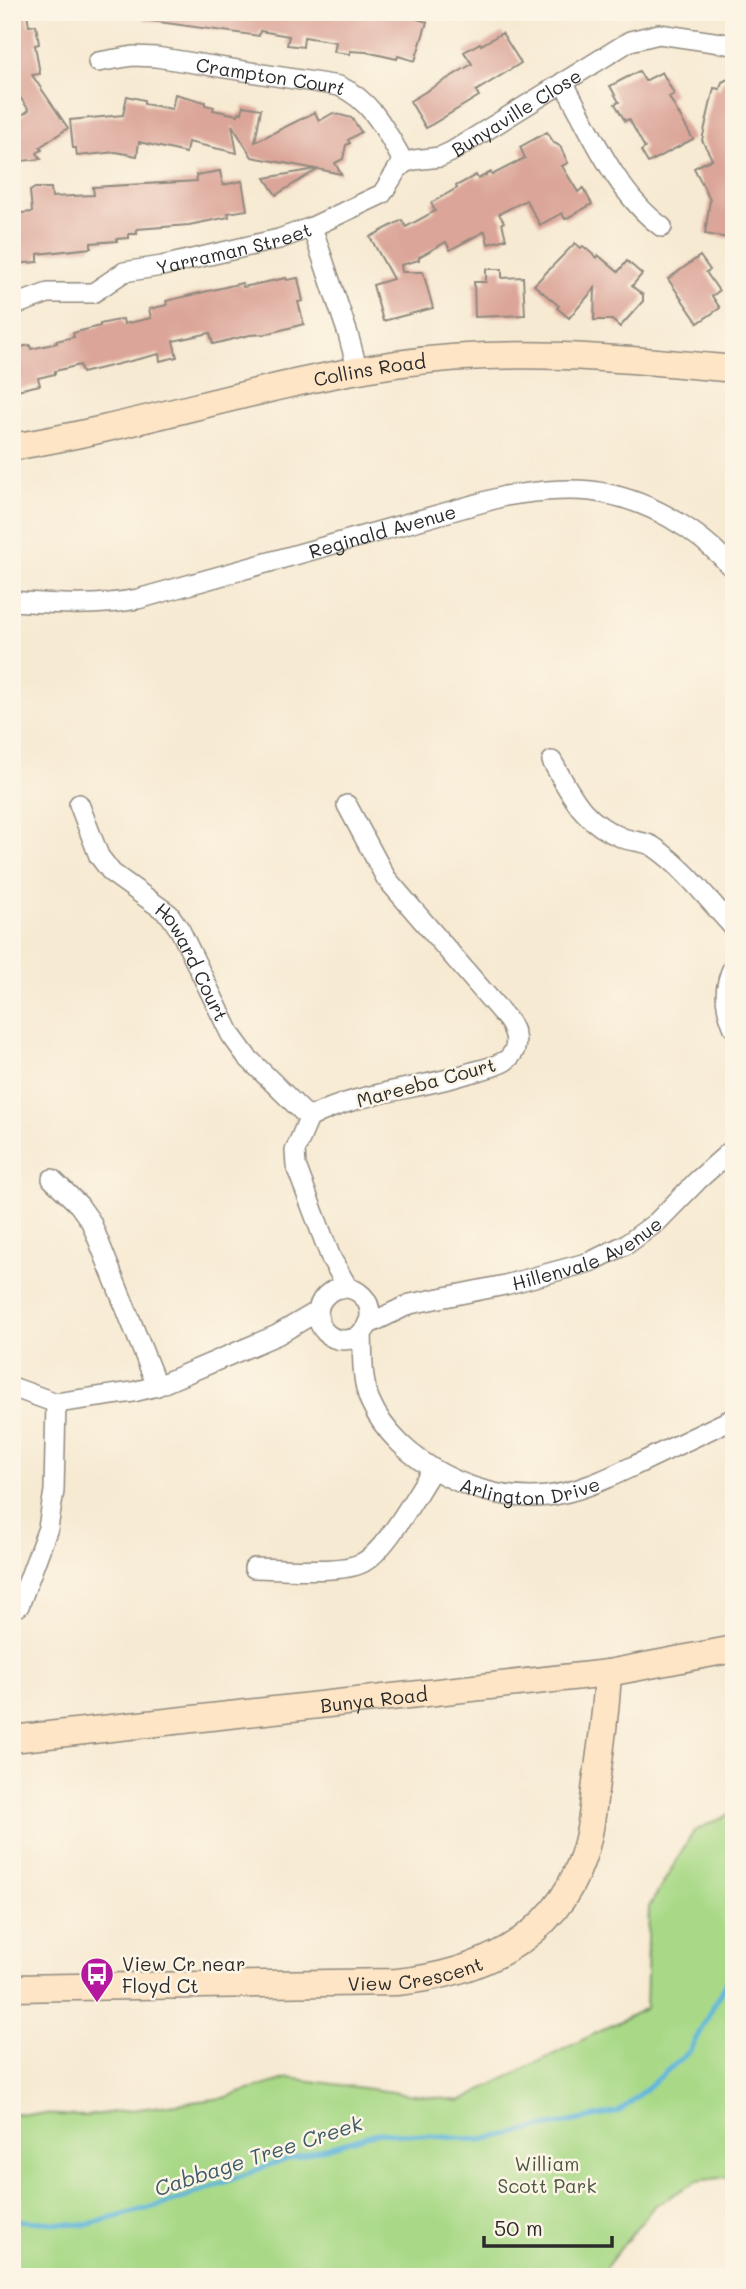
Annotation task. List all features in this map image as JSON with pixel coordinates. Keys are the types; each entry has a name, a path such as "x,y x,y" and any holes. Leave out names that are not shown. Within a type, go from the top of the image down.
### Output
{"street":[{"name":"Bunyaville Close","path":"404,163 440,157 451,152 630,41 646,36 671,34 734,45"},
{"name":"Crampton Court","path":"99,62 133,56 156,57 339,86 352,91 368,105 404,163"},
{"path":"563,82 623,188 648,217 663,227"},
{"path":"312,227 382,194 404,163"},
{"name":"Yarraman Street","path":"12,306 48,293 93,293 124,272 162,267 244,248 312,227 358,371"},
{"name":"Collins Road","path":"12,447 358,371 437,360 522,355 613,357 734,369"},
{"name":"Reginald Avenue","path":"12,601 81,605 111,604 138,599 505,496 559,490 592,491 657,511 697,534 734,570"},
{"path":"552,761 580,809 594,823 624,838 652,845 673,862 734,928"},
{"name":"Howard Court","path":"79,804 99,856 111,873 169,914 180,930 239,1047 309,1118"},
{"name":"Mareeba Court","path":"309,1118 343,1104 459,1077 497,1064 512,1054 517,1043 515,1032 507,1019 386,878 347,804"},
{"path":"734,965 727,979 725,995 734,1028"},
{"path":"309,1118 295,1152 296,1166 331,1258 339,1290"},
{"name":"Hillenvale Avenue","path":"365,1299 410,1304 505,1285 590,1262 626,1244 657,1222 734,1148"},
{"path":"52,1179 79,1205 91,1222 157,1386"},
{"path":"277,1335 355,1338 365,1329 370,1311 365,1299 357,1292 339,1290 322,1300 318,1318 331,1335"},
{"name":"Hillenvale Avenue","path":"365,1329 410,1304"},
{"path":"12,1387 56,1403 133,1392 157,1386 277,1335 318,1311"},
{"name":"Arlington Drive","path":"365,1329 363,1378 370,1401 385,1427 408,1451 433,1469 474,1489 508,1495 547,1496 593,1485 734,1418"},
{"name":"Arlington Drive","path":"331,1335 363,1378"},
{"path":"19,1606 48,1528 54,1491 56,1403"},
{"path":"254,1568 341,1568 360,1564 382,1547 433,1469"},
{"name":"Bunya Road","path":"12,1739 608,1674 734,1648"},
{"name":"View Crescent","path":"12,1988 397,1982 430,1979 453,1973 506,1952 526,1938 546,1918 565,1895 582,1861 590,1825 607,1703 608,1674"}],"green space":[{"name":"William Scott Park","path":"734,1812 734,2176 697,2181 654,2206 603,2271 602,2277 358,2277 301,2264 208,2277 12,2277 12,2113 85,2116 223,2098 289,2078 460,2101 646,2008 649,1907 694,1831"}],"building":[{"path":"12,12 27,12 29,26 36,25 39,44 35,45 40,74 32,75 68,128 40,147 42,150 37,153 41,159 12,162 12,122 29,110 17,93 12,94"},
{"path":"144,12 394,12 427,22 415,61 366,52 334,52 336,42 304,37 303,47 287,45 289,36 260,31 259,36 144,20"},
{"path":"502,33 521,63 476,91 479,96 426,128 410,101 472,64 464,52"},
{"path":"639,71 645,81 662,72 674,94 669,97 693,139 648,163 641,151 645,148 629,119 625,121 615,104 619,102 610,86"},
{"path":"734,76 734,239 705,234 710,200 694,168 712,159 702,140 714,88 720,89 722,82"},
{"path":"175,94 205,102 205,105 214,107 213,110 238,115 239,112 242,113 243,106 261,109 255,142 315,112 319,121 333,113 352,118 361,132 348,140 350,143 346,145 343,159 335,163 341,174 318,169 276,195 265,178 316,169 252,157 232,125 237,153 188,142 186,153 139,142 137,156 116,152 77,156 76,148 73,148 70,120 123,115 127,96 144,100 144,104 172,109"},
{"path":"547,132 554,143 560,146 568,163 562,166 578,192 583,188 592,204 565,219 562,213 540,225 526,200 499,214 504,222 502,223 506,239 488,244 485,231 450,250 446,242 419,257 419,260 401,265 402,272 423,272 433,308 383,321 373,285 393,279 370,237 402,220 406,227 435,211 431,203 457,188 456,186 476,175 478,179 491,172 492,175 525,158 520,147"},
{"path":"220,171 223,185 242,181 247,210 228,213 229,217 189,225 137,229 137,234 129,234 129,238 91,243 91,248 38,254 38,262 12,264 12,214 32,212 30,191 35,188 51,188 52,197 94,195 93,187 197,181 196,175"},
{"path":"575,243 597,258 598,255 618,272 627,261 642,274 632,286 643,295 643,301 620,327 612,320 594,320 595,288 569,318 534,285"},
{"path":"700,256 710,270 706,272 719,291 712,296 720,308 698,323 668,279"},
{"path":"486,269 502,269 502,278 523,277 525,315 475,317 474,282 486,282"},
{"path":"298,278 303,301 298,302 304,324 213,344 210,333 173,341 177,357 160,361 159,354 82,373 80,365 38,378 40,385 17,390 12,370 12,349 30,345 31,349 57,343 56,341 74,337 73,333 100,324 123,319 124,324 151,318 149,309 167,305 166,301 242,283 243,287"}],"waterway":[{"name":"Cabbage Tree Creek","path":"12,2220 86,2225 175,2201 275,2163 380,2132 481,2140 619,2112 689,2052 734,1967"}],"place":[{"name":"View Cr near Floyd Ct","path":"97,2004"}]}
